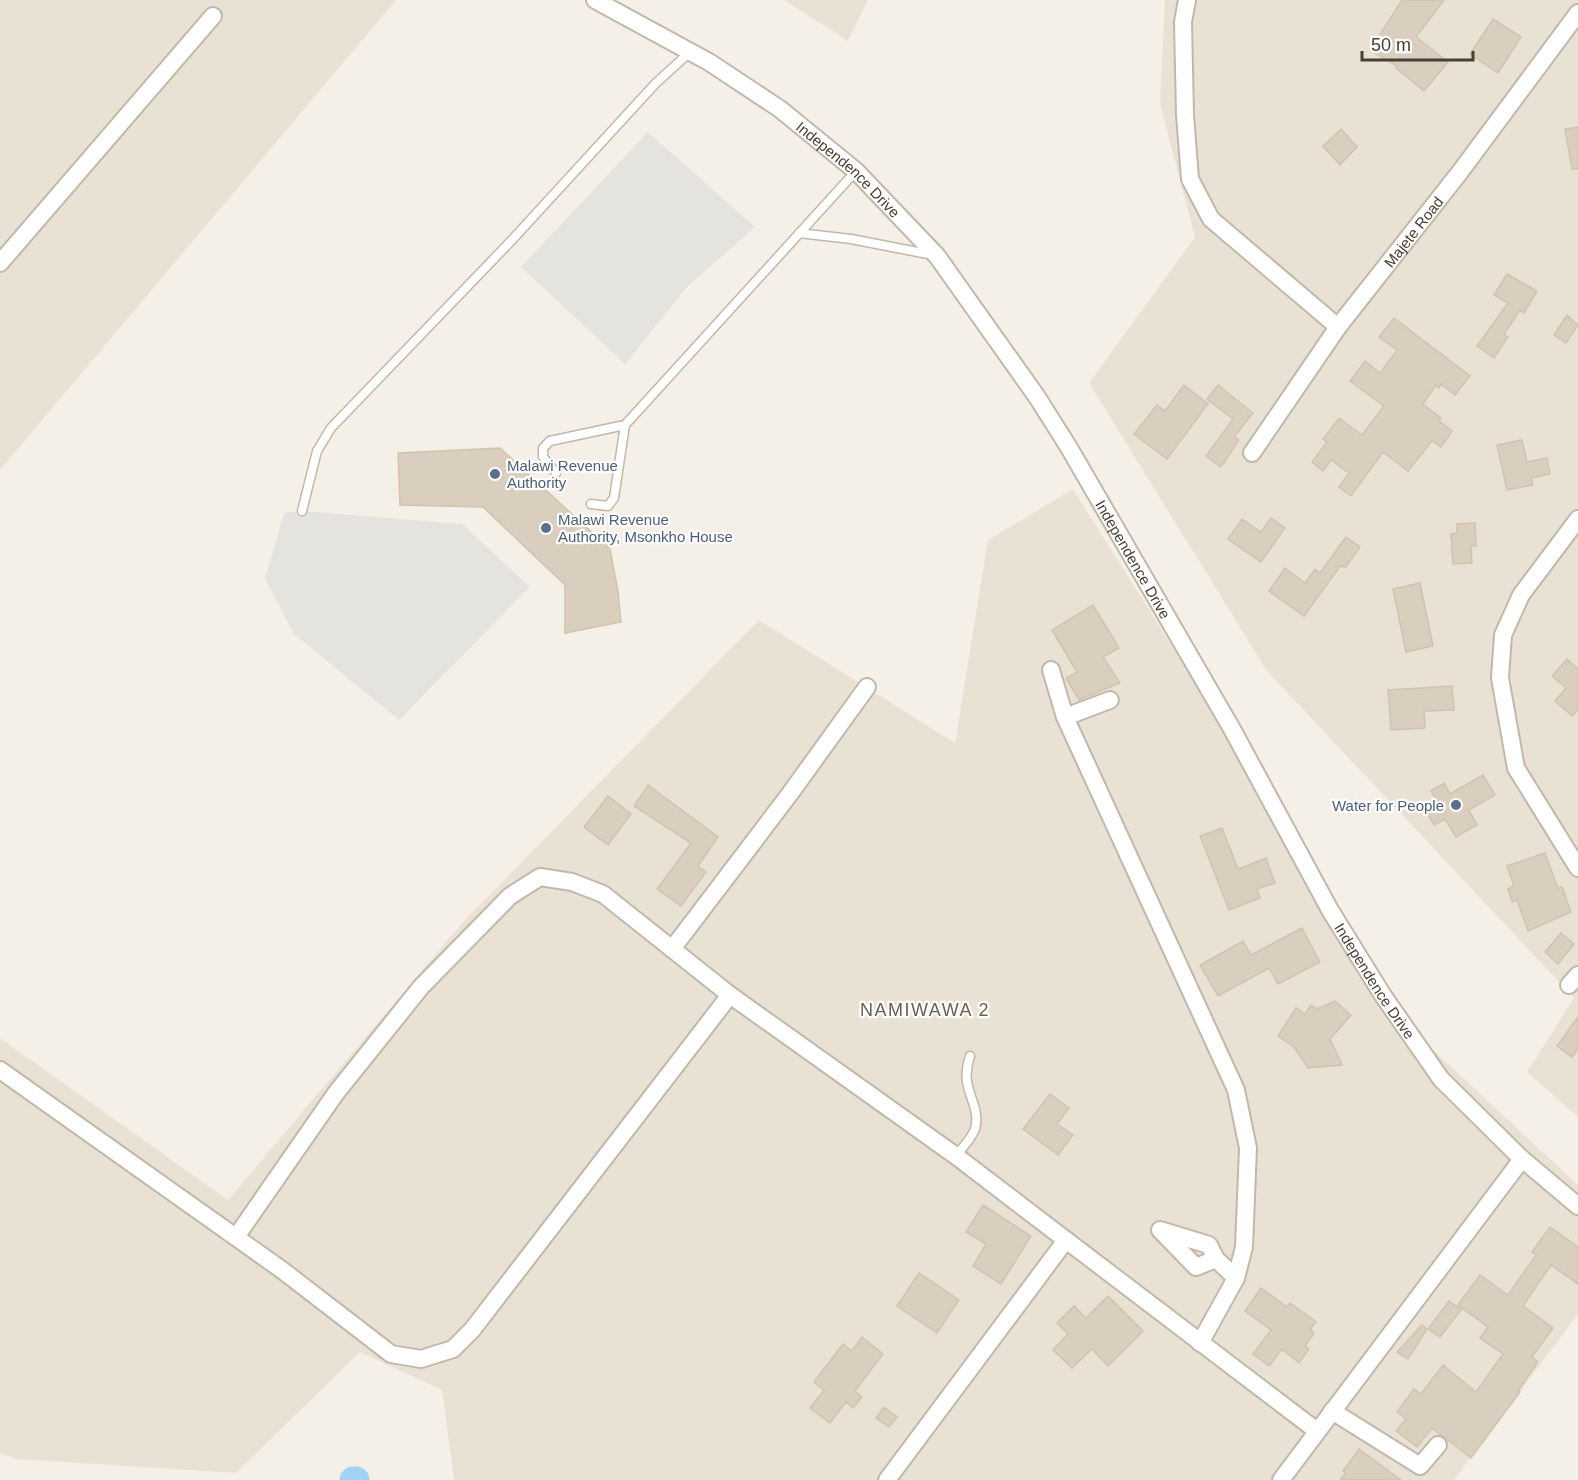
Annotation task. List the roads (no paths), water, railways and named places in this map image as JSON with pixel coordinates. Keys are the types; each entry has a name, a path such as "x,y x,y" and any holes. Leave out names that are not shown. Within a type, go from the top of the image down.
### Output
{"street":[{"name":"Independence Drive","path":"595,0 691,51 780,109 856,171 937,256 1037,397 1068,446 1232,729 1330,910 1383,994 1442,1079 1522,1159 1578,1206"},
{"path":"1187,0 1183,32 1190,179 1211,219 1338,327"},
{"name":"Majete Road","path":"1252,453 1338,327 1460,172 1578,13"},
{"path":"0,263 213,16"},
{"path":"1578,519 1521,595 1503,635 1500,678 1516,768 1578,868"},
{"path":"1052,670 1065,717 1236,1090 1248,1148 1244,1247 1236,1278 1200,1343"},
{"path":"672,949 789,795 867,687"},
{"path":"1065,717 1110,700"},
{"path":"236,1237 343,1084 421,987 510,896 540,877 572,882 603,894 730,995 956,1156 1317,1431"},
{"path":"0,1070 236,1237 391,1354 421,1359 453,1349 472,1330 730,995"},
{"path":"1281,1480 1522,1159"},
{"path":"887,1480 1066,1240"},
{"path":"1216,1259 1236,1278"},
{"path":"1332,1411 1420,1466 1438,1445"}],"lane":[{"path":"302,511 317,451 331,428 495,257 655,84 691,51"},
{"path":"591,504 608,506 614,498 625,425 856,171"},
{"path":"799,233 851,239 937,256"},
{"path":"556,473 543,458 543,448 550,441 625,425"},
{"path":"956,1156 974,1131 976,1116 965,1082 970,1056"}],"place":[{"name":"Malawi Revenue Authority","path":"495,474"},
{"name":"Malawi Revenue Authority, Msonkho House","path":"546,528"},
{"name":"Water for People","path":"1456,805"}],"district":[{"name":"NAMIWAWA 2","path":"925,1010"}]}
